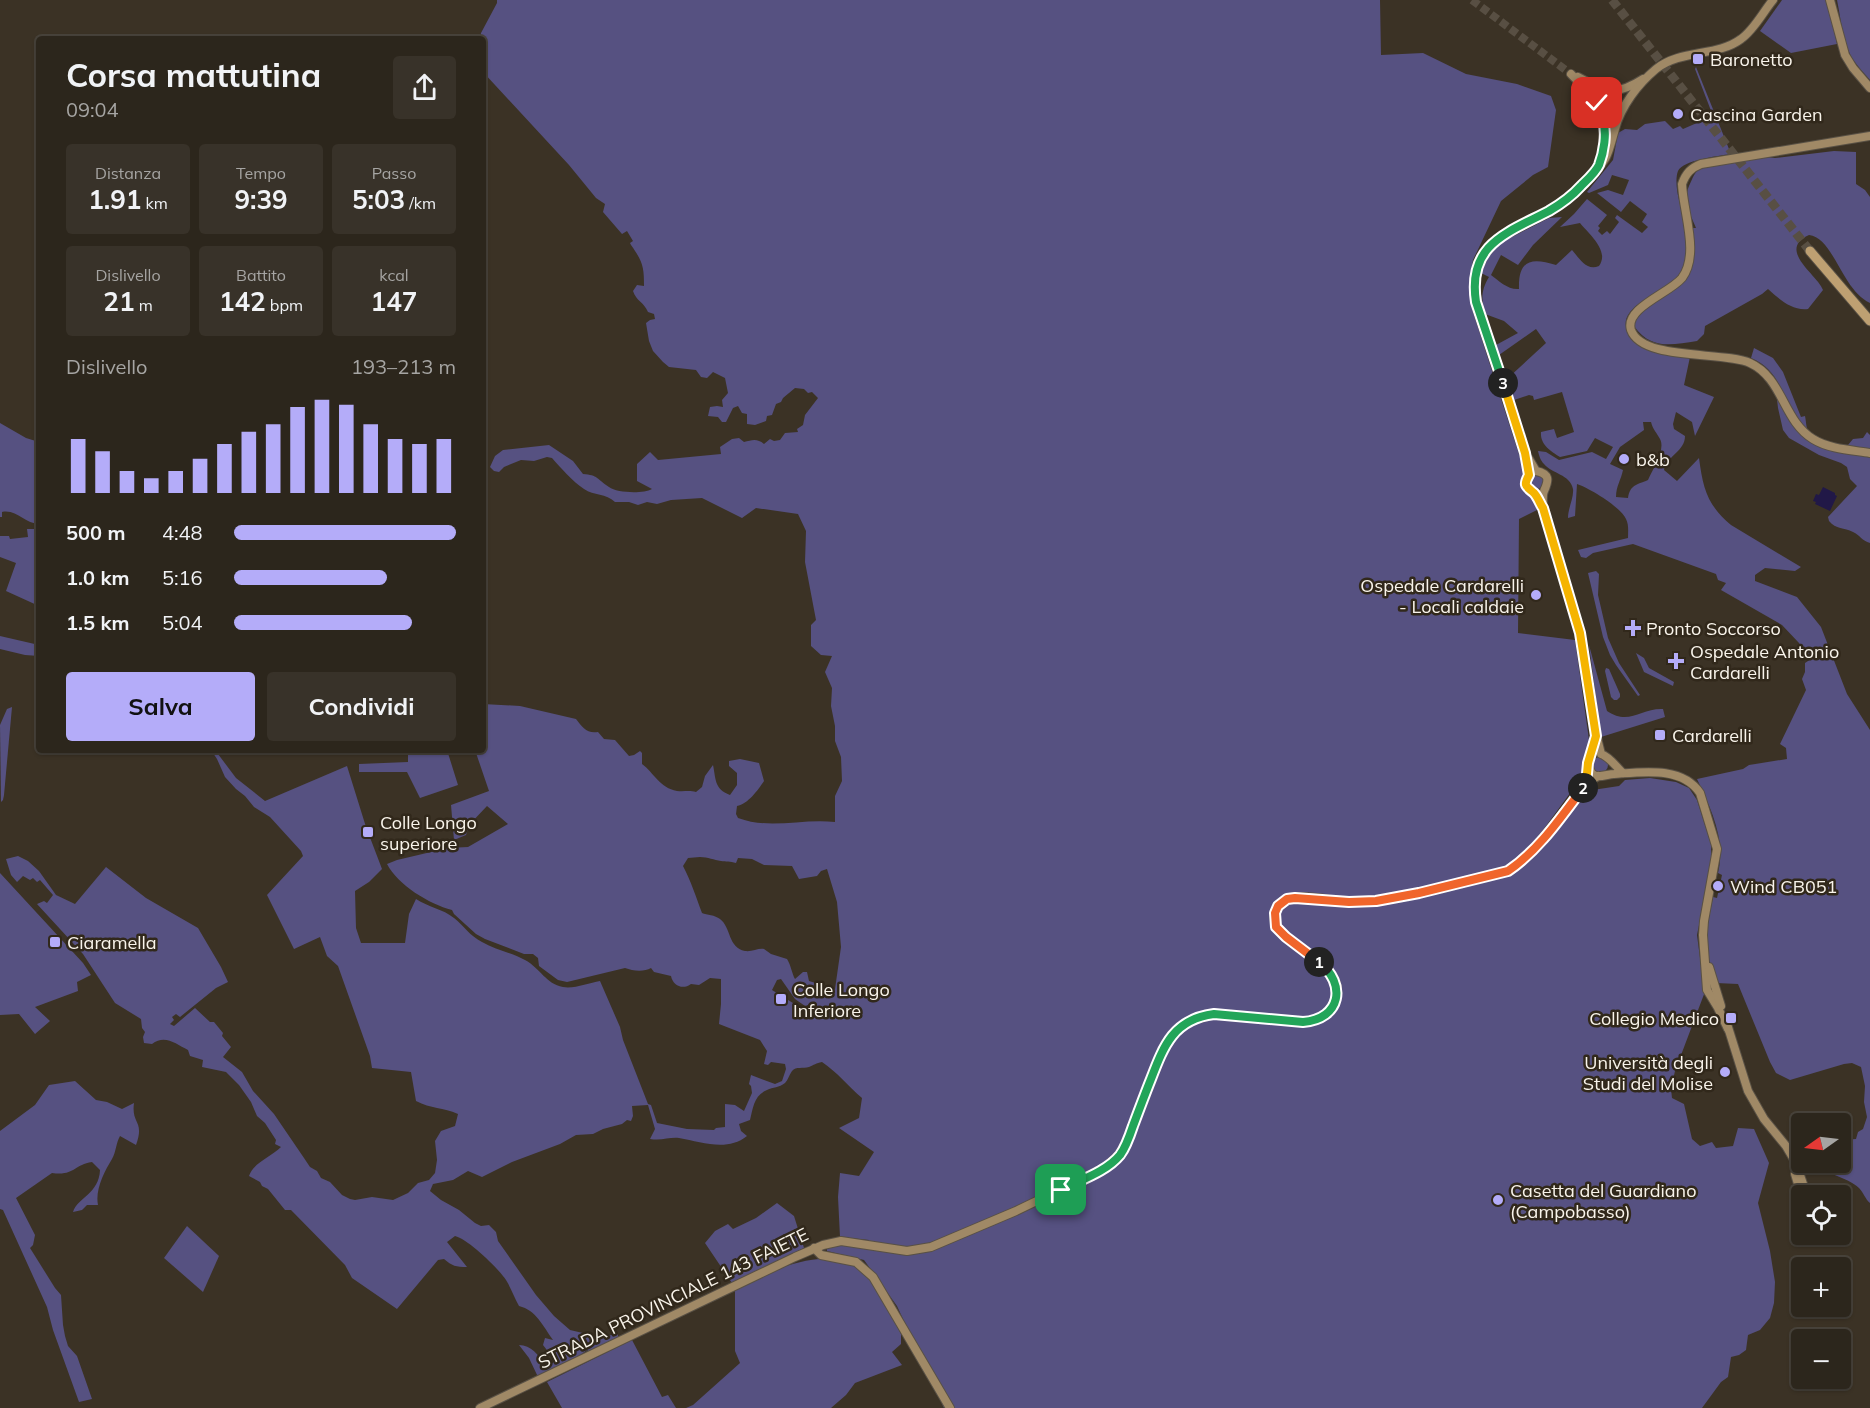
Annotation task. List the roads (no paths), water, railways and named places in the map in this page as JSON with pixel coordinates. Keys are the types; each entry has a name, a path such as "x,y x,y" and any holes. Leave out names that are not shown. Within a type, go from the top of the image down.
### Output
{"main road":[{"name":"STRADA PROVINCIALE 143 FAIETE","path":"1597,105 1600,96 1623,90 1678,57 1730,46 1743,39 1773,0"},
{"path":"1830,0 1842,49 1851,65 1870,88"},
{"path":"1599,166 1605,138 1602,114 1589,92 1571,74 1621,98 1621,110 1611,117 1602,114"},
{"name":"STRADA PROVINCIALE 143 FAIETE","path":"1532,473 1476,302 1474,288 1477,267 1487,249 1497,238 1566,200 1599,166 1605,159 1611,144 1621,110 1648,76"},
{"path":"1870,136 1701,164 1692,168 1685,175 1682,184 1691,248 1686,272 1668,290 1639,308 1633,314 1630,322 1631,330 1636,338 1654,349 1748,362 1762,370 1773,381 1798,428 1812,439 1833,447 1870,453"},
{"path":"1810,251 1870,321"},
{"name":"STRADA PROVINCIALE 143 FAIETE","path":"1532,473 1543,473 1548,479 1547,487 1539,493 1526,486 1526,478 1532,473"},
{"name":"STRADA PROVINCIALE 143 FAIETE","path":"1539,493 1580,633 1601,754"},
{"name":"STRADA PROVINCIALE 143 FAIETE","path":"1586,784 1589,763 1597,738"},
{"path":"1623,773 1608,757 1601,754 1597,754 1589,763 1590,772 1602,775 1658,772 1678,775 1695,785 1700,793 1718,855 1704,921 1704,951 1712,989 1748,1091 1764,1119 1786,1146 1800,1172 1804,1185"},
{"path":"1602,775 1611,767 1611,762"},
{"name":"STRADA PROVINCIALE 143 FAIETE","path":"480,1408 814,1248 842,1241 907,1251 931,1247 1016,1211 1105,1168 1120,1154 1130,1135 1166,1042 1180,1028 1190,1021 1208,1015 1225,1014 1303,1022 1315,1021 1330,1010 1336,995 1334,980 1326,968 1276,927 1275,913 1282,902 1295,898 1349,902 1376,901 1508,871 1531,853 1586,784 1602,775"},
{"path":"1790,1153 1798,1185"},
{"path":"814,1248 821,1255 856,1262 873,1277 950,1408"}],"tunnel":[{"path":"1472,0 1571,74"},
{"path":"1612,0 1810,251"}],"place":[{"name":"Baronetto","path":"1698,59"},
{"name":"Cascina Garden","path":"1678,114"},
{"name":"b&b","path":"1624,459"},
{"name":"Ospedale Cardarelli - Locali caldaie","path":"1536,595"},
{"name":"Pronto Soccorso","path":"1633,628"},
{"name":"Ospedale Antonio Cardarelli","path":"1676,661"},
{"name":"Cardarelli","path":"1660,735"},
{"name":"Colle Longo superiore","path":"368,832"},
{"name":"Wind CB051","path":"1718,886"},
{"name":"Ciaramella","path":"55,942"},
{"name":"Colle Longo Inferiore","path":"781,999"},
{"name":"Collegio Medico","path":"1731,1018"},
{"name":"Università degli Studi del Molise","path":"1725,1072"},
{"name":"Casetta del Guardiano (Campobasso)","path":"1498,1200"}]}
